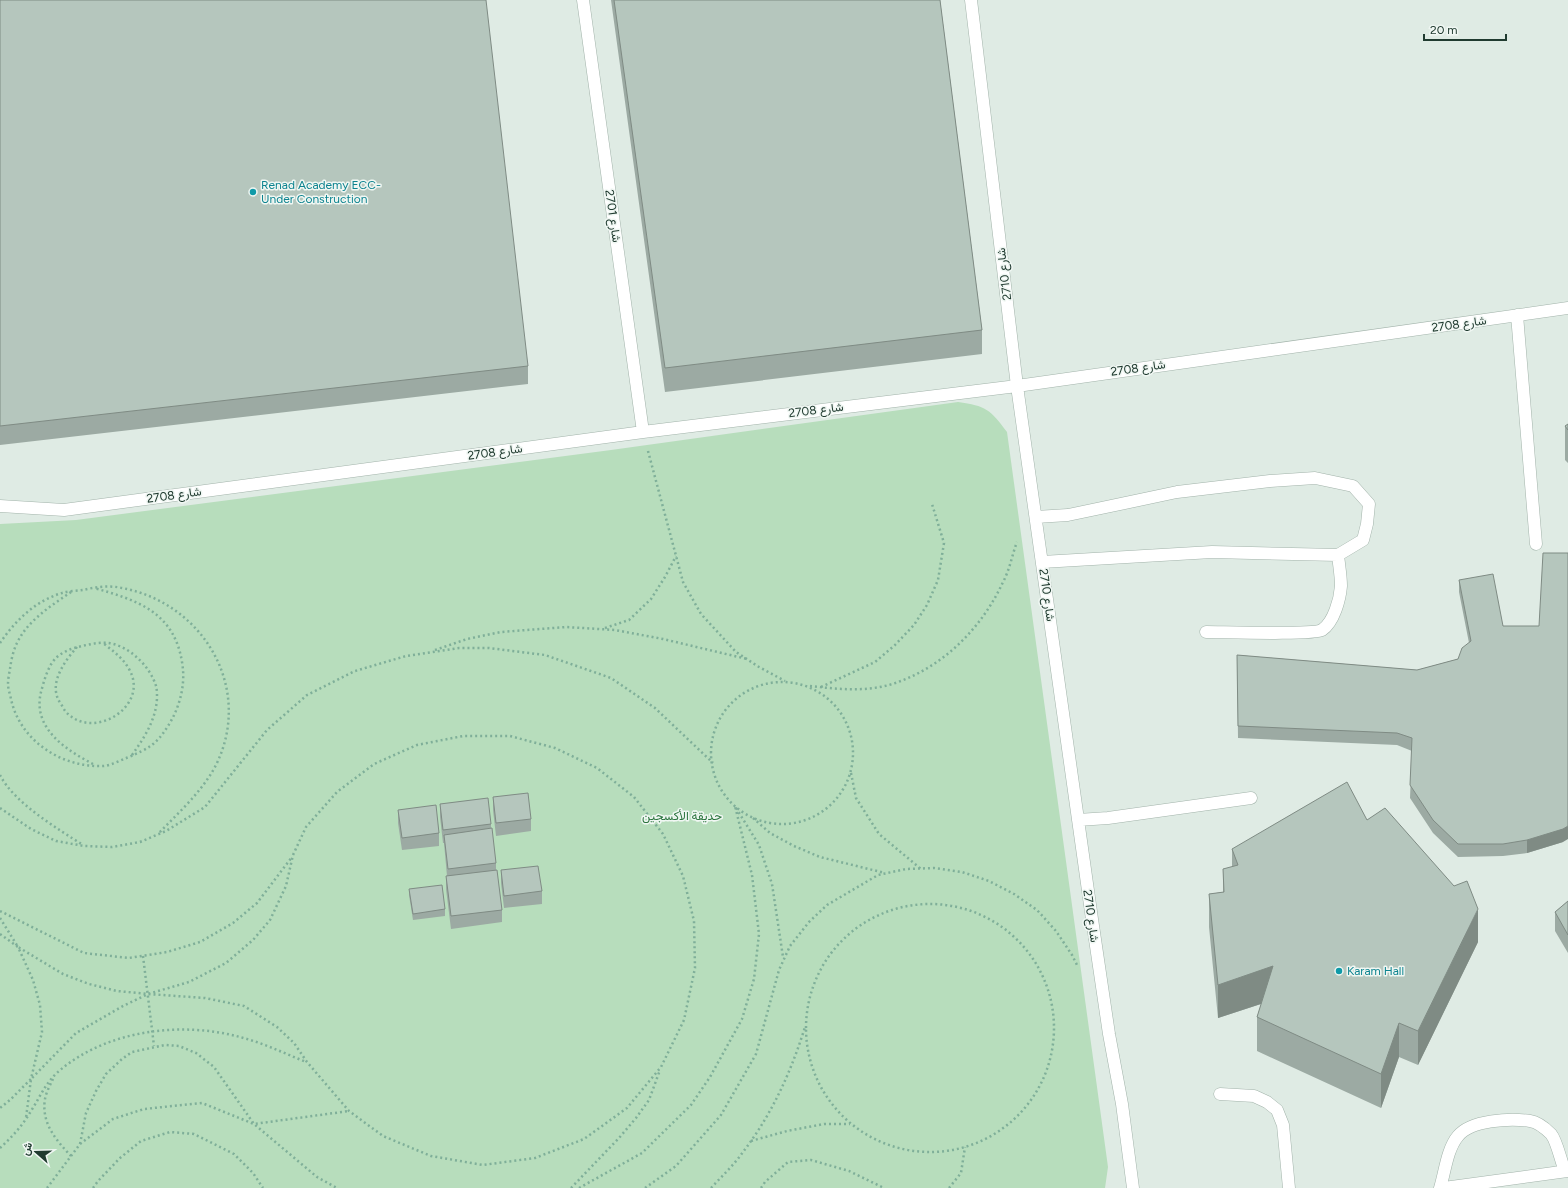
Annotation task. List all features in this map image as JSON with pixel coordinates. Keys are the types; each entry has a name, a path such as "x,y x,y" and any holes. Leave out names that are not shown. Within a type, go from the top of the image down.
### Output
{"street":[{"name":"شارع 2701","path":"583,0 643,432"},
{"name":"شارع 2710","path":"971,0 1017,386 1078,820 1109,1034 1122,1104 1133,1188"},
{"name":"شارع 2708","path":"0,506 64,510 643,432 1017,386 1568,308"},
{"path":"1517,315 1536,544"},
{"path":"1036,517 1068,515 1177,492 1270,481 1315,478 1353,486 1369,504 1367,524 1363,540 1338,555 1212,552 1042,562"},
{"path":"1206,632 1304,632 1321,630 1331,621 1341,586 1338,555"},
{"path":"1078,820 1108,818 1251,798"},
{"path":"1220,1094 1254,1096 1267,1102 1277,1110 1283,1125 1289,1188"},
{"path":"1440,1188 1450,1149 1458,1136 1469,1127 1494,1121 1532,1121 1543,1128 1552,1136 1566,1171 1444,1188"}],"path":[{"path":"643,432 684,582 701,614 736,652 786,681"},
{"path":"820,687 875,662 905,635 914,625 927,605 938,580 944,543 932,504"},
{"path":"784,958 772,884 759,845 722,790 714,771 711,749 716,728 727,708 744,693 764,684 786,681 838,689 866,688 889,685 927,669 954,648 976,627 991,605 1004,581 1019,537"},
{"path":"603,629 628,620 651,599 676,556"},
{"path":"0,643 25,613 45,599 63,592 94,588 121,587 166,603 187,618 201,634 214,652 223,676 228,704 223,745 216,764 207,780 158,835"},
{"path":"71,592 45,610 30,625 17,643 11,660 8,685 14,712 32,738 44,748 62,758 78,764 104,766 148,749 160,738 172,720 180,700 184,678 182,662 175,639 166,624 153,611 138,602 94,588"},
{"path":"431,652 467,639 501,632 566,627 603,629 663,639 747,659"},
{"path":"96,765 63,746 48,730 40,713 39,700 46,674 56,658 72,648 94,643 109,643 124,648 140,660 157,686 156,706 151,726 132,756"},
{"path":"77,647 60,671 56,687 58,701 68,714 81,722 91,723 108,720 114,717 125,710 132,698 134,682 130,669 118,655 103,643"},
{"path":"1,810 31,829 56,841 84,846 112,847 140,842 172,828 205,807 267,730 307,695 355,671 406,656 459,648 489,648 545,655 611,678 655,708 713,763"},
{"path":"752,817 771,823 792,823 811,818 829,807 842,792 851,773 854,753 851,733 842,712 826,696 807,685"},
{"path":"0,911 84,953 129,958 167,952 200,942 233,923 257,903 293,855 306,827 337,792 374,764 417,745 463,736 510,736 555,748 597,768 634,797 663,834 683,876 694,921 695,968 684,1020 661,1067 649,1100 620,1138 571,1188"},
{"path":"851,773 856,798 879,834 922,869"},
{"path":"0,775 2,780 19,798 42,818 84,846"},
{"path":"734,806 752,817 770,833 794,846 820,857 887,873"},
{"path":"579,1188 642,1153 691,1105 710,1077 742,1019 754,979 759,934 752,875 734,806"},
{"path":"0,1108 10,1100 76,1033 123,1006 148,994 189,982 226,963 253,940 270,920 286,886 293,855"},
{"path":"645,1188 676,1166 721,1115 756,1054 779,970 790,946 809,922 827,905 878,875 906,869 934,868 962,872 989,881 1014,894 1037,910 1056,931 1072,955 1078,968"},
{"path":"711,1188 751,1142 776,1102 794,1060 806,1024 812,989 829,956 854,930 885,912 921,903 957,906 990,919 1019,941 1041,971 1052,1005 1053,1042 1044,1077 1025,1108 998,1132 965,1147 935,1153 904,1150 875,1140 850,1124 825,1096 810,1062 806,1024"},
{"path":"0,918 18,946 33,980 40,1005 42,1032 31,1079 26,1118"},
{"path":"0,934 63,974 89,984 118,991 205,998 244,1006 277,1027 294,1043 307,1062 349,1111 383,1136 431,1156 483,1165 535,1158 584,1139 627,1108 661,1067"},
{"path":"143,956 154,1046"},
{"path":"0,1148 14,1134 26,1118 42,1091 54,1076 75,1059 104,1044 141,1033 174,1030 205,1031 240,1037 271,1047 307,1062"},
{"path":"80,1144 86,1113 106,1074 132,1052 154,1046 179,1046 196,1053 214,1067 227,1083 238,1102 254,1124 318,1177 337,1188"},
{"path":"54,1076 45,1099 45,1119 57,1141 71,1156"},
{"path":"47,1188 80,1144 113,1119 144,1109 202,1103 254,1124 349,1111"},
{"path":"751,1142 787,1131 824,1124 850,1124"},
{"path":"93,1188 98,1180 140,1141 170,1132 194,1134 234,1154 253,1173 263,1188"},
{"path":"949,1188 961,1173 965,1147"},
{"path":"761,1188 765,1182 788,1162 811,1160 848,1171 884,1188"}],"green space":[{"name":"حديقة الأكسجين","path":"958,402 975,405 987,410 996,418 1007,432 1108,1167 1105,1188 0,1188 0,524 76,520 611,450"}],"building":[{"name":"Renad Academy ECC- Under Construction","path":"0,0 486,0 528,366 0,426"},
{"path":"614,0 940,0 982,330 665,368"},
{"path":"1543,553 1568,553 1568,826 1563,829 1527,840 1503,844 1458,844 1433,820 1410,785 1412,738 1397,733 1238,726 1237,655 1417,670 1458,659 1462,648 1471,641 1459,580 1493,574 1503,626 1539,626"},
{"name":"Karam Hall","path":"1347,782 1367,820 1385,808 1454,886 1467,881 1478,909 1418,1031 1399,1023 1381,1074 1257,1017 1273,966 1218,985 1209,894 1224,892 1223,869 1238,865 1232,849"},
{"path":"528,793 531,819 496,823 493,797"},
{"path":"488,798 491,824 443,830 440,804"},
{"path":"436,805 439,833 402,838 398,810"},
{"path":"492,828 496,863 448,869 444,835"},
{"path":"538,866 542,891 504,896 501,870"},
{"path":"497,870 502,910 451,916 446,876"},
{"path":"442,885 445,909 413,914 409,889"},
{"path":"1568,901 1568,935 1555,912"}],"place":[{"name":"Renad Academy ECC- Under Construction","path":"253,192"},
{"name":"Karam Hall","path":"1339,971"}]}
